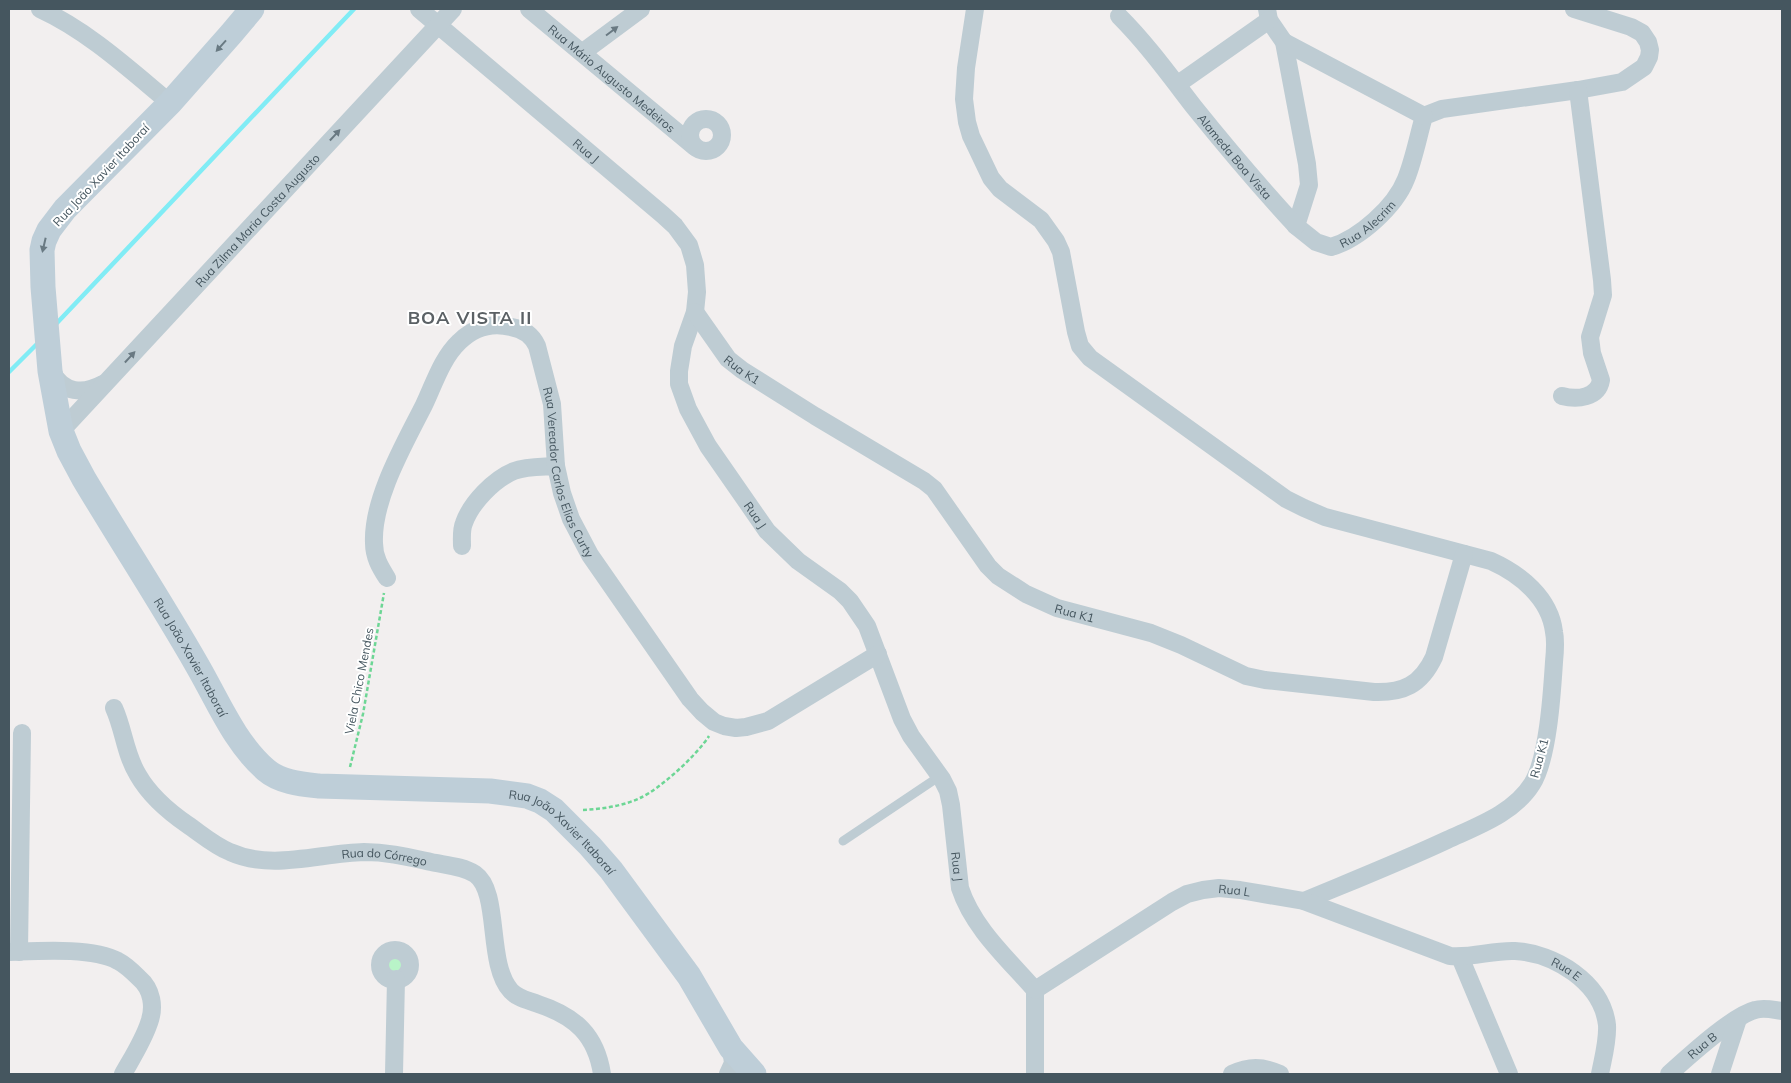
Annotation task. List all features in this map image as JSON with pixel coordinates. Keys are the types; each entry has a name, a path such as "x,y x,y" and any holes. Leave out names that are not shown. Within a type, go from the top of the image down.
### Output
{"street":[{"path":"40,9 82,33 119,60 170,103"},
{"name":"Rua João Xavier Itaboraí","path":"252,9 170,103 65,209 47,235 42,250 42,268 50,368 61,431 69,451 245,748 267,771 295,783 345,788 490,791 527,796 540,801 560,816 611,870 689,976 731,1048 754,1074"},
{"name":"Rua J","path":"419,9 675,226 689,245 693,255 697,292 695,312 683,346 679,371 679,384 683,396 708,446 767,531 798,561 840,591 850,601 867,626 902,719 911,736 948,790 960,888 963,898 985,933 1035,990"},
{"name":"Rua Zilma Maria Costa Augusto","path":"61,431 453,9"},
{"name":"Rua Mário Augusto Medeiros","path":"529,9 695,147"},
{"path":"582,52 641,9"},
{"name":"Rua K1","path":"975,9 966,68 964,99 971,136 983,164 1000,189 1041,220 1056,241 1061,252 1076,332 1084,351 1097,364 1286,499 1325,517 1492,561 1510,569 1525,582 1538,594 1548,611 1554,630 1555,648 1549,722 1539,770 1524,794 1495,817 1422,852 1304,901"},
{"path":"1284,42 1424,116 1442,109 1622,82 1644,67 1650,50 1648,42 1642,33 1637,29 1574,9"},
{"path":"1178,84 1268,14 1284,42 1307,164 1308,185 1296,226"},
{"name":"Alameda Boa Vista","path":"1119,16 1178,84 1255,181 1296,226"},
{"path":"1562,396 1582,398 1597,390 1601,380 1592,353 1590,337 1603,295 1602,280 1578,90"},
{"name":"Rua Alecrim","path":"1296,226 1316,242 1330,247 1351,238 1374,221 1398,194 1406,180 1424,116"},
{"name":"Rua K1","path":"695,312 728,359 742,370 924,481 934,489 988,566 1012,585 1057,608 1151,633 1246,676 1265,680 1391,693 1411,685 1429,668 1434,657 1464,554"},
{"name":"Rua Vereador Carlos Elias Curty","path":"387,578 374,553 373,541 375,523 391,472 454,346 467,335 482,327 498,325 524,331 534,340 540,354 552,404 556,466 562,493 571,519 590,555 676,681 702,712 717,723 736,728 768,721 878,654"},
{"path":"50,368 61,384 72,390 91,390 106,383"},
{"path":"462,546 461,533 463,524 473,507 492,486 514,471 556,466"},
{"name":"Rua do Córrego","path":"114,708 121,724 130,760 138,776 151,793 175,816 230,852 261,860 280,861 342,854 388,852 462,869 476,875 481,880 488,897 498,959 505,982 514,994 520,998 569,1018 582,1029 593,1043 599,1057 602,1074"},
{"path":"22,733 14,952 69,951 100,955 118,960 142,980 150,992 152,1008 149,1023 123,1074"},
{"name":"Rua L","path":"1035,990 1153,913 1187,894 1219,888 1304,901 1455,956"},
{"name":"Rua E","path":"1455,956 1515,951 1546,957 1576,974 1590,988 1599,1002 1607,1024 1606,1045 1600,1074"},
{"path":"1455,956 1509,1074"},
{"path":"394,1074 396,980"},
{"path":"1035,990 1035,1074"},
{"name":"Rua B","path":"1669,1074 1738,1018 1755,1010 1771,1009 1782,1011"},
{"name":"Rua B","path":"1720,1074 1738,1018"},
{"path":"1694,1052 1717,1040 1722,1042 1727,1053"},
{"path":"728,1074 733,1063 731,1048"},
{"path":"1232,1074 1246,1068 1258,1067 1280,1074"}],"lane":[{"path":"843,841 940,776"}],"path":[{"name":"Viela Chico Mendes","path":"345,788 363,714 387,578"},
{"path":"560,816 574,811 606,808 640,798 661,784 693,757 717,723"}],"green space":[{"path":"395,953 403,956 406,964 403,972 395,975 387,972 384,964 387,956"}],"waterway":[{"path":"56,324 354,9"},
{"path":"9,372 38,343"}],"district":[{"name":"BOA VISTA II","path":"470,317"}]}
